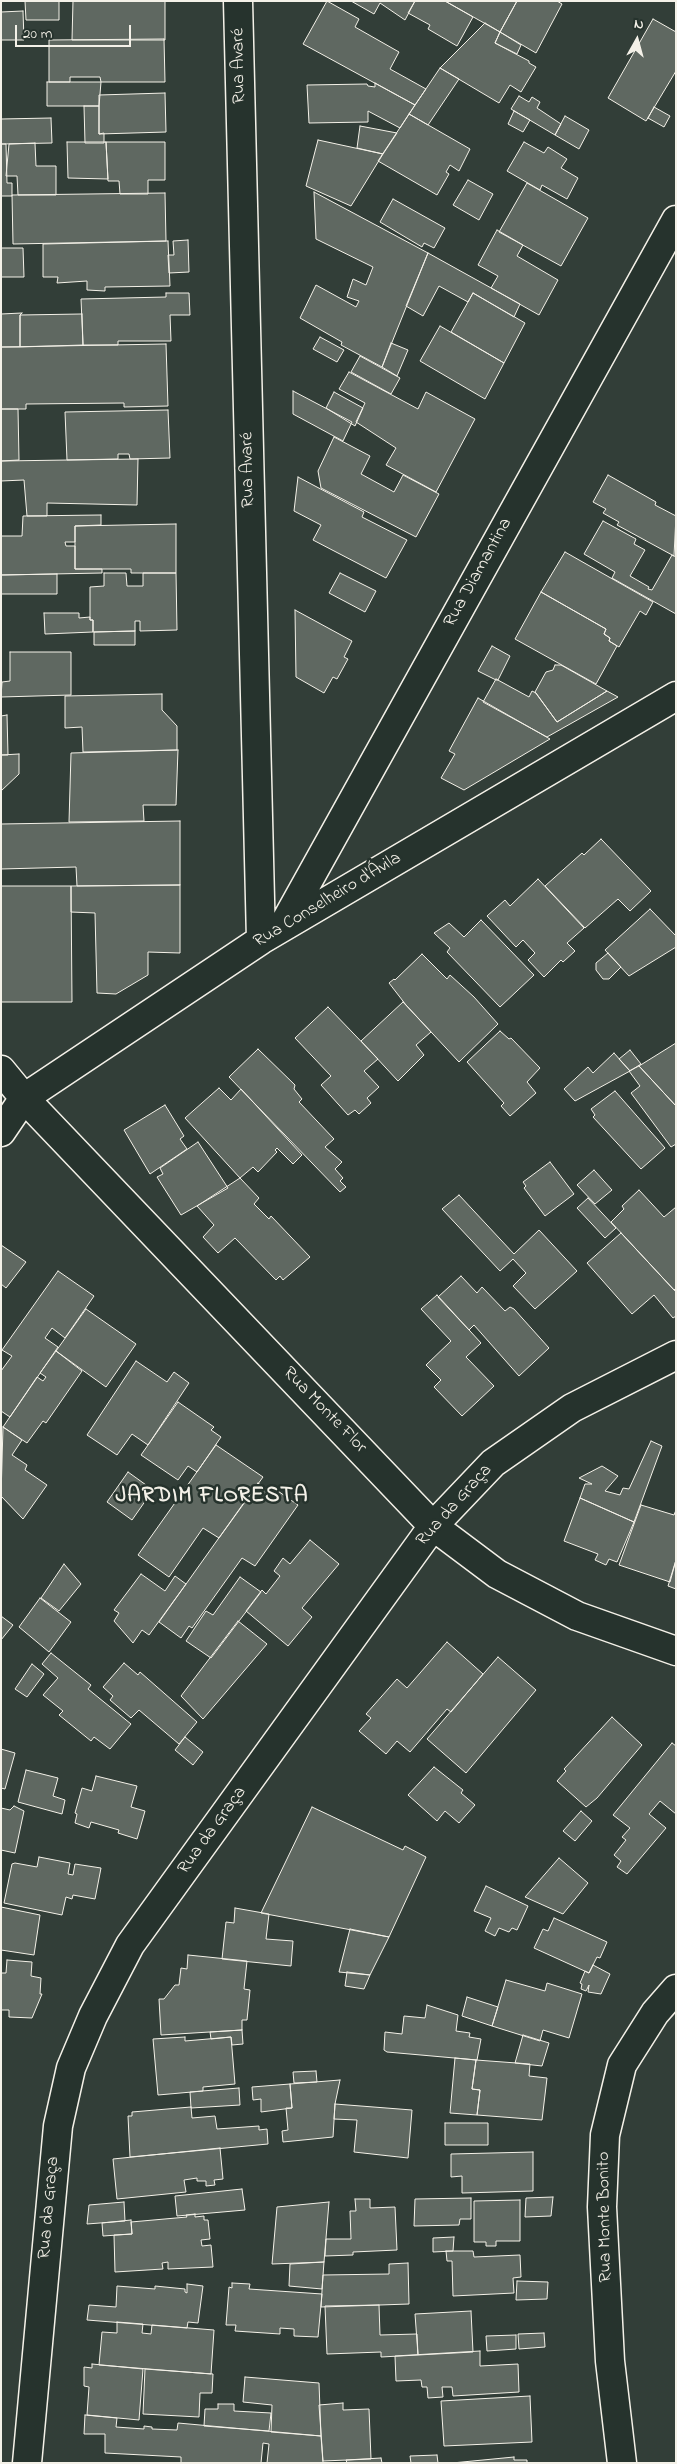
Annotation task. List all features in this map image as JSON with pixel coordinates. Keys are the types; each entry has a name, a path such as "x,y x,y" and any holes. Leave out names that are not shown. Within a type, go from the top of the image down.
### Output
{"street":[{"name":"Rua Avaré","path":"238,1 272,933"},
{"name":"Rua Diamantina","path":"272,933 676,220"},
{"name":"Rua Conselheiro d'Ávila","path":"1,1132 24,1098 272,933 676,696"},
{"name":"Rua Monte Flor","path":"1,1070 24,1098 434,1526 497,1574 577,1616 676,1651"},
{"name":"Rua da Graça","path":"27,2463 58,2126 71,2068 93,2016 130,1945 434,1526 493,1462 572,1408 676,1355"},
{"name":"Rua Monte Bonito","path":"622,2463 610,2361 602,2207 606,2135 622,2065 655,2014 676,1989"}],"building":[{"path":"25,1 59,1 59,20 26,20"},
{"path":"73,1 165,1 165,40 72,40"},
{"path":"327,1 359,19 355,27 399,52 390,69 426,89 415,105 303,44"},
{"path":"351,1 415,1 405,20 380,3 374,14"},
{"path":"415,1 445,1 473,17 457,46 428,29 430,25 408,13"},
{"path":"445,1 517,1 500,32"},
{"path":"517,1 557,1 562,4 536,53 500,32"},
{"path":"23,11 24,40 1,40 1,12"},
{"path":"653,19 676,32 676,71 646,121 608,98"},
{"path":"485,23 500,32 495,43 529,61 529,63 536,67 521,92 510,85 499,103 440,68"},
{"path":"500,32 521,45 517,54 495,43"},
{"path":"164,39 165,82 101,82 100,77 70,77 70,82 49,82 49,40"},
{"path":"440,68 459,79 428,125 409,114"},
{"path":"47,82 101,82 99,106 47,106"},
{"path":"375,83 415,105 400,128 368,111 368,122 309,123 307,85 367,84 368,86 375,87"},
{"path":"165,93 166,132 99,134 99,95"},
{"path":"519,96 529,102 532,97 540,102 537,108 561,124 555,135 511,109"},
{"path":"84,106 99,106 99,134 104,133 104,143 85,143"},
{"path":"654,107 670,116 664,127 648,118"},
{"path":"514,111 530,120 523,132 508,124"},
{"path":"409,114 470,149 459,171 450,165 446,172 449,174 437,195 378,161"},
{"path":"565,116 589,130 579,149 555,135"},
{"path":"51,118 52,143 1,144 1,119"},
{"path":"360,126 397,133 383,154 357,148"},
{"path":"318,140 383,154 351,206 306,186"},
{"path":"67,142 106,142 108,179 68,178"},
{"path":"106,142 165,142 165,180 148,180 148,194 120,194 119,181 108,181"},
{"path":"524,142 544,153 548,147 567,159 561,168 578,178 567,199 542,185 540,190 507,171"},
{"path":"35,143 36,166 56,166 56,195 18,195 17,176 6,176 9,144"},
{"path":"1,144 6,144 7,183 12,183 12,196 1,196"},
{"path":"468,180 493,194 479,220 453,205"},
{"path":"527,183 588,218 561,266 499,232"},
{"path":"314,192 428,253 382,367 341,345 342,342 300,318 316,285 356,307 359,301 347,297 353,279 366,285 373,267 316,239"},
{"path":"165,193 166,241 13,244 12,195"},
{"path":"393,199 445,228 434,248 424,243 422,247 380,222"},
{"path":"497,230 523,245 517,256 558,280 539,315 491,288 498,276 478,265"},
{"path":"188,240 189,272 169,273 168,255 174,255 173,241"},
{"path":"168,241 170,286 105,287 105,291 87,290 87,281 57,283 58,277 43,277 43,244"},
{"path":"1,248 23,248 24,277 1,277"},
{"path":"428,253 520,304 514,317 473,293 468,302 439,286 423,316 406,306"},
{"path":"166,293 189,293 190,315 170,315 171,341 118,341 118,345 83,345 81,299 166,297"},
{"path":"473,293 525,323 504,363 451,332"},
{"path":"22,313 20,315 20,347 1,347 1,314"},
{"path":"82,314 83,345 20,347 20,315"},
{"path":"440,326 504,363 485,399 420,361"},
{"path":"320,337 344,350 337,362 313,349"},
{"path":"391,343 408,350 397,376 382,367"},
{"path":"166,344 168,406 124,407 124,403 26,404 26,409 1,409 1,347"},
{"path":"360,356 400,378 391,394 351,372"},
{"path":"349,372 418,409 426,392 475,419 436,492 386,465 396,448 356,422 365,403 339,389"},
{"path":"293,391 352,422 343,441 293,414"},
{"path":"334,392 363,408 355,426 326,408"},
{"path":"1,409 18,409 19,460 1,461"},
{"path":"168,410 170,458 130,459 129,454 118,454 118,459 67,460 65,412"},
{"path":"334,437 370,456 361,474 394,492 403,475 439,494 416,537 321,488 318,471"},
{"path":"138,459 137,505 47,503 47,516 27,516 24,480 1,481 1,461"},
{"path":"608,475 656,502 655,505 676,516 674,556 617,525 619,522 603,513 606,509 593,502"},
{"path":"298,477 364,512 362,517 407,540 386,578 313,540 321,525 294,511"},
{"path":"101,515 101,525 75,526 75,542 65,542 66,546 75,546 75,569 102,569 102,573 1,575 1,536 22,536 23,516"},
{"path":"603,521 636,539 634,544 645,550 630,576 649,587 648,589 652,590 672,555 676,557 676,614 612,578 615,572 584,554"},
{"path":"176,524 176,573 131,573 131,569 75,569 75,526"},
{"path":"565,552 653,602 646,615 640,611 619,647 609,641 610,638 604,634 606,629 541,592"},
{"path":"104,573 126,573 127,586 143,586 143,573 176,573 177,630 140,631 140,621 135,621 135,631 93,632 93,620 90,620 90,587 104,586"},
{"path":"340,573 376,591 365,612 329,593"},
{"path":"57,574 57,594 1,594 1,575"},
{"path":"541,592 606,629 604,634 610,638 609,641 617,646 596,684 515,639"},
{"path":"295,610 352,641 344,657 348,659 337,679 333,677 324,693 296,677"},
{"path":"44,613 79,613 79,618 90,617 90,620 93,620 93,632 45,634"},
{"path":"135,631 135,645 94,645 94,632"},
{"path":"492,646 510,656 498,680 478,671"},
{"path":"10,652 71,652 71,695 1,697 2,682 10,681"},
{"path":"555,665 561,665 607,691 557,722 535,692 546,672 553,670"},
{"path":"496,679 529,697 532,691 536,693 557,722 607,691 618,697 547,737 483,702"},
{"path":"162,694 162,710 177,726 177,750 83,752 82,727 65,728 65,696"},
{"path":"478,698 550,739 464,790 441,778 455,754 449,751"},
{"path":"7,715 8,755 1,755 1,716"},
{"path":"178,750 176,805 143,805 144,821 69,822 71,753"},
{"path":"19,754 19,774 1,791 1,755"},
{"path":"180,821 180,885 77,886 76,867 1,869 1,824"},
{"path":"601,839 651,891 630,911 618,899 585,928 545,886"},
{"path":"538,879 584,928 567,943 575,951 563,962 561,960 544,977 528,960 535,953 523,940 516,947 487,916 505,900 510,906"},
{"path":"180,885 180,953 148,952 148,975 116,994 97,993 95,913 71,912 71,886"},
{"path":"1,886 71,886 72,1002 1,1002"},
{"path":"650,909 676,936 676,947 629,976 605,950"},
{"path":"481,920 534,975 500,1007 447,952 450,948 434,933 449,923 464,937"},
{"path":"608,953 621,967 609,979 603,979 596,970 596,963"},
{"path":"422,954 447,979 450,975 474,997 498,1024 459,1062 406,1005 389,983 395,980"},
{"path":"403,1002 431,1032 416,1045 424,1055 398,1081 361,1041"},
{"path":"328,1007 378,1059 364,1071 379,1087 367,1098 371,1103 359,1114 355,1110 348,1115 321,1085 331,1076 295,1038"},
{"path":"500,1031 509,1039 511,1038 540,1068 527,1082 536,1093 510,1116 501,1106 504,1103 467,1062"},
{"path":"676,1043 676,1106 639,1066"},
{"path":"258,1049 295,1085 294,1089 302,1099 299,1102 334,1139 325,1147 342,1162 335,1169 343,1178 340,1181 346,1187 340,1192 229,1077"},
{"path":"630,1050 641,1064 630,1071 619,1059"},
{"path":"614,1053 630,1071 575,1101 564,1089 588,1067 593,1073"},
{"path":"639,1066 676,1106 676,1144 671,1147 631,1093 640,1086 629,1071"},
{"path":"219,1088 231,1100 241,1089 302,1155 293,1164 277,1148 275,1150 277,1152 258,1172 253,1167 240,1178 185,1118"},
{"path":"615,1091 665,1148 641,1169 593,1117 595,1115 591,1109"},
{"path":"165,1105 184,1136 180,1139 187,1149 150,1174 124,1130"},
{"path":"198,1142 228,1188 181,1215 157,1177 163,1174 160,1168"},
{"path":"550,1162 574,1194 545,1216 524,1188 526,1186 523,1182"},
{"path":"594,1170 612,1190 595,1204 577,1185"},
{"path":"240,1178 259,1198 254,1204 269,1219 271,1216 310,1257 283,1280 280,1276 276,1280 235,1238 218,1253 203,1237 214,1225 197,1206"},
{"path":"639,1190 664,1217 676,1207 676,1288 674,1290 611,1222 624,1209 622,1206"},
{"path":"459,1195 514,1254 539,1230 577,1271 535,1309 513,1286 526,1273 513,1259 500,1271 442,1209"},
{"path":"588,1198 616,1228 605,1238 577,1208"},
{"path":"621,1233 676,1292 676,1316 673,1318 654,1295 632,1314 587,1263"},
{"path":"1,1245 26,1262 6,1288 1,1284"},
{"path":"58,1271 94,1296 65,1338 52,1328 45,1338 58,1347 10,1417 1,1411 1,1371 12,1356 2,1350"},
{"path":"461,1276 477,1293 482,1287 505,1311 510,1307 514,1309 549,1348 519,1376 474,1325 469,1330 438,1297"},
{"path":"437,1295 481,1343 466,1357 494,1386 462,1416 434,1387 441,1380 426,1365 451,1341 421,1309"},
{"path":"86,1309 136,1344 106,1387 56,1351"},
{"path":"56,1351 82,1371 46,1423 43,1421 27,1443 3,1427 37,1377 43,1381 46,1377 40,1373"},
{"path":"136,1361 167,1382 174,1372 189,1383 148,1445 132,1434 117,1455 87,1435"},
{"path":"178,1402 214,1427 211,1430 221,1437 197,1472 188,1466 178,1480 141,1455"},
{"path":"3,1427 22,1440 12,1455 27,1465 25,1470 47,1485 23,1519 1,1496"},
{"path":"651,1441 662,1446 634,1522 580,1498 585,1484 592,1484 579,1478 602,1466 618,1476 605,1491 620,1495 623,1488 629,1489"},
{"path":"216,1445 263,1477 219,1538 203,1528 169,1577 138,1555"},
{"path":"128,1472 153,1490 132,1520 107,1502"},
{"path":"258,1483 273,1494 275,1489 298,1505 255,1566 242,1558 192,1628 189,1626 181,1638 159,1622"},
{"path":"580,1498 634,1522 617,1562 609,1559 606,1565 595,1560 598,1554 564,1541"},
{"path":"641,1505 674,1515 676,1510 676,1560 670,1582 619,1565"},
{"path":"310,1540 339,1564 302,1608 312,1617 288,1646 246,1611 262,1590 266,1594 280,1576 274,1571 283,1558 290,1564"},
{"path":"676,1560 676,1589 668,1586"},
{"path":"64,1564 81,1584 59,1611 41,1598"},
{"path":"141,1574 165,1591 175,1576 186,1584 149,1635 142,1630 133,1643 114,1621 119,1613 114,1610"},
{"path":"240,1577 261,1592 211,1658 186,1641 206,1611 213,1615"},
{"path":"40,1598 71,1622 49,1652 19,1627"},
{"path":"1,1616 13,1625 1,1640"},
{"path":"238,1621 267,1644 203,1719 181,1696"},
{"path":"447,1642 483,1674 451,1712 447,1709 410,1752 397,1741 386,1754 359,1731 371,1718 366,1714 397,1679 407,1688"},
{"path":"51,1653 91,1685 88,1689 131,1724 110,1749 94,1737 91,1741 59,1715 63,1711 43,1695 58,1678 42,1664"},
{"path":"498,1657 536,1690 466,1773 427,1739"},
{"path":"124,1663 138,1675 140,1672 197,1722 179,1744 139,1710 131,1718 110,1700 113,1696 103,1687"},
{"path":"32,1664 44,1674 27,1697 15,1689"},
{"path":"612,1717 642,1745 597,1798 586,1807 557,1781 566,1771 564,1769"},
{"path":"185,1737 203,1752 193,1765 175,1750"},
{"path":"672,1743 676,1746 676,1814 660,1801 649,1814 666,1828 627,1874 617,1867 621,1861 614,1855 626,1840 622,1837 630,1828 613,1815"},
{"path":"1,1749 15,1753 5,1789 1,1788"},
{"path":"434,1767 463,1790 461,1793 475,1805 459,1823 445,1811 437,1821 408,1795"},
{"path":"26,1770 58,1778 53,1796 65,1800 62,1814 18,1802"},
{"path":"96,1776 137,1786 131,1807 145,1811 137,1839 118,1833 119,1830 91,1822 89,1828 75,1823 77,1814 75,1813 82,1788 92,1791"},
{"path":"14,1806 24,1811 15,1853 1,1850 1,1808 10,1810"},
{"path":"312,1807 403,1850 405,1846 426,1857 389,1937 261,1913"},
{"path":"581,1811 592,1821 575,1841 563,1831"},
{"path":"39,1857 70,1863 68,1874 73,1875 75,1864 101,1868 95,1899 73,1895 72,1899 66,1897 62,1915 4,1903 12,1864 37,1867"},
{"path":"559,1858 588,1883 563,1914 525,1897"},
{"path":"486,1886 528,1906 517,1930 512,1928 509,1932 499,1928 495,1936 485,1931 491,1918 474,1911"},
{"path":"1,1907 40,1915 34,1955 1,1950"},
{"path":"235,1908 269,1914 266,1939 293,1941 291,1966 222,1959 226,1922 234,1923"},
{"path":"554,1918 607,1942 600,1958 597,1957 589,1973 534,1948 543,1929 548,1931"},
{"path":"350,1929 389,1937 370,1975 339,1972"},
{"path":"188,1955 247,1961 244,1989 250,1990 247,2020 242,2020 242,2030 161,2035 159,1999 164,1999 175,1985 179,1985 181,1968 187,1969"},
{"path":"7,1960 32,1962 31,1976 41,1978 40,1994 42,1994 32,2018 9,2017 9,2010 1,2010 1,1973 6,1973"},
{"path":"593,1965 610,1974 601,1994 588,1992 589,1985 586,1991 581,1989 582,1984 580,1983 585,1971 589,1973"},
{"path":"347,1972 370,1975 364,1989 345,1986"},
{"path":"506,1980 545,1991 547,1983 582,1994 569,2038 543,2030 540,2041 492,2026"},
{"path":"467,1997 498,2007 492,2026 462,2016"},
{"path":"427,2005 458,2015 456,2031 470,2033 469,2037 481,2039 477,2060 387,2052 384,2050 385,2032 402,2034 404,2016 425,2018"},
{"path":"242,2030 243,2044 232,2045 231,2037 211,2039 210,2032"},
{"path":"523,2035 549,2043 542,2066 515,2063"},
{"path":"185,2037 185,2041 231,2037 235,2084 203,2087 203,2091 158,2095 153,2039"},
{"path":"455,2058 476,2060 472,2089 480,2090 477,2115 450,2113"},
{"path":"476,2060 530,2064 529,2076 547,2078 542,2120 477,2115 480,2090 472,2089"},
{"path":"316,2071 317,2082 294,2083 293,2072"},
{"path":"340,2080 335,2104 333,2137 283,2142 282,2131 288,2130 286,2108 292,2108 290,2084"},
{"path":"290,2084 292,2108 261,2112 261,2099 253,2100 252,2087"},
{"path":"239,2088 240,2105 191,2108 190,2092"},
{"path":"335,2104 412,2110 408,2158 354,2152 357,2120 334,2119"},
{"path":"191,2107 192,2118 215,2116 217,2129 259,2126 259,2130 267,2129 268,2144 130,2157 128,2116 132,2116 132,2112"},
{"path":"445,2123 488,2123 488,2145 445,2145"},
{"path":"220,2148 223,2179 214,2180 215,2185 206,2186 206,2181 197,2181 197,2178 184,2180 186,2192 117,2199 113,2159"},
{"path":"533,2152 533,2191 462,2193 462,2176 451,2177 451,2154"},
{"path":"242,2189 245,2210 177,2216 175,2196"},
{"path":"553,2197 551,2216 525,2217 526,2198"},
{"path":"471,2198 471,2219 460,2219 459,2225 414,2226 415,2199"},
{"path":"355,2199 370,2199 370,2208 395,2207 397,2250 353,2252 353,2255 325,2256 326,2239 351,2239 350,2211 356,2211"},
{"path":"520,2200 520,2241 496,2241 496,2246 486,2246 486,2242 474,2242 474,2201"},
{"path":"124,2202 125,2221 87,2224 89,2205"},
{"path":"329,2202 324,2262 272,2264 277,2207"},
{"path":"195,2214 195,2217 204,2216 204,2220 208,2220 210,2239 201,2240 202,2246 211,2245 213,2267 168,2269 168,2262 162,2263 163,2269 115,2272 114,2235 132,2234 131,2222 187,2217 186,2215"},
{"path":"131,2220 132,2234 103,2236 102,2223"},
{"path":"454,2237 453,2251 433,2252 433,2238"},
{"path":"446,2251 473,2251 474,2257 520,2255 521,2277 513,2278 514,2293 453,2296 452,2261 447,2261"},
{"path":"324,2262 322,2289 289,2286 290,2264"},
{"path":"408,2263 409,2304 321,2307 323,2275 389,2274 389,2264"},
{"path":"517,2281 548,2282 547,2299 516,2300"},
{"path":"232,2283 250,2284 249,2289 322,2294 318,2337 294,2336 294,2329 280,2328 280,2334 235,2331 236,2325 226,2325 229,2287 232,2288"},
{"path":"187,2284 203,2286 198,2323 188,2322 187,2328 87,2320 89,2305 116,2307 117,2286 155,2289 155,2286 185,2289 187,2293"},
{"path":"379,2305 380,2335 417,2334 418,2355 381,2357 381,2352 327,2354 325,2306"},
{"path":"471,2311 473,2352 418,2355 415,2314"},
{"path":"117,2322 143,2324 142,2333 151,2334 152,2325 214,2330 211,2374 99,2365 102,2332 117,2333"},
{"path":"544,2333 545,2347 519,2349 518,2334"},
{"path":"516,2335 516,2349 487,2351 486,2336"},
{"path":"480,2351 480,2366 518,2364 519,2392 453,2396 452,2387 442,2387 443,2397 428,2398 427,2387 422,2387 421,2380 396,2381 395,2356"},
{"path":"92,2364 143,2369 139,2420 87,2415 89,2387 84,2386 84,2367 92,2368"},
{"path":"145,2369 213,2374 212,2393 200,2393 199,2417 143,2414"},
{"path":"245,2377 319,2383 321,2436 271,2432 272,2405 243,2402"},
{"path":"530,2396 532,2442 444,2446 441,2401"},
{"path":"343,2403 343,2410 369,2409 371,2459 323,2461 319,2405"},
{"path":"218,2404 234,2404 234,2411 271,2413 269,2431 204,2426 205,2409 218,2409"},
{"path":"85,2415 117,2418 116,2427 144,2429 144,2426 152,2427 152,2429 177,2430 178,2423 321,2436 323,2463 267,2463 269,2444 263,2443 261,2463 181,2463 181,2457 105,2453 105,2434 84,2434"},
{"path":"437,2455 438,2463 411,2463 410,2456"},
{"path":"514,2457 514,2460 527,2460 527,2463 452,2463"},
{"path":"381,2458 382,2463 347,2463 346,2460"}],"district":[{"name":"JARDIM FLORESTA","path":"212,1497"}]}
